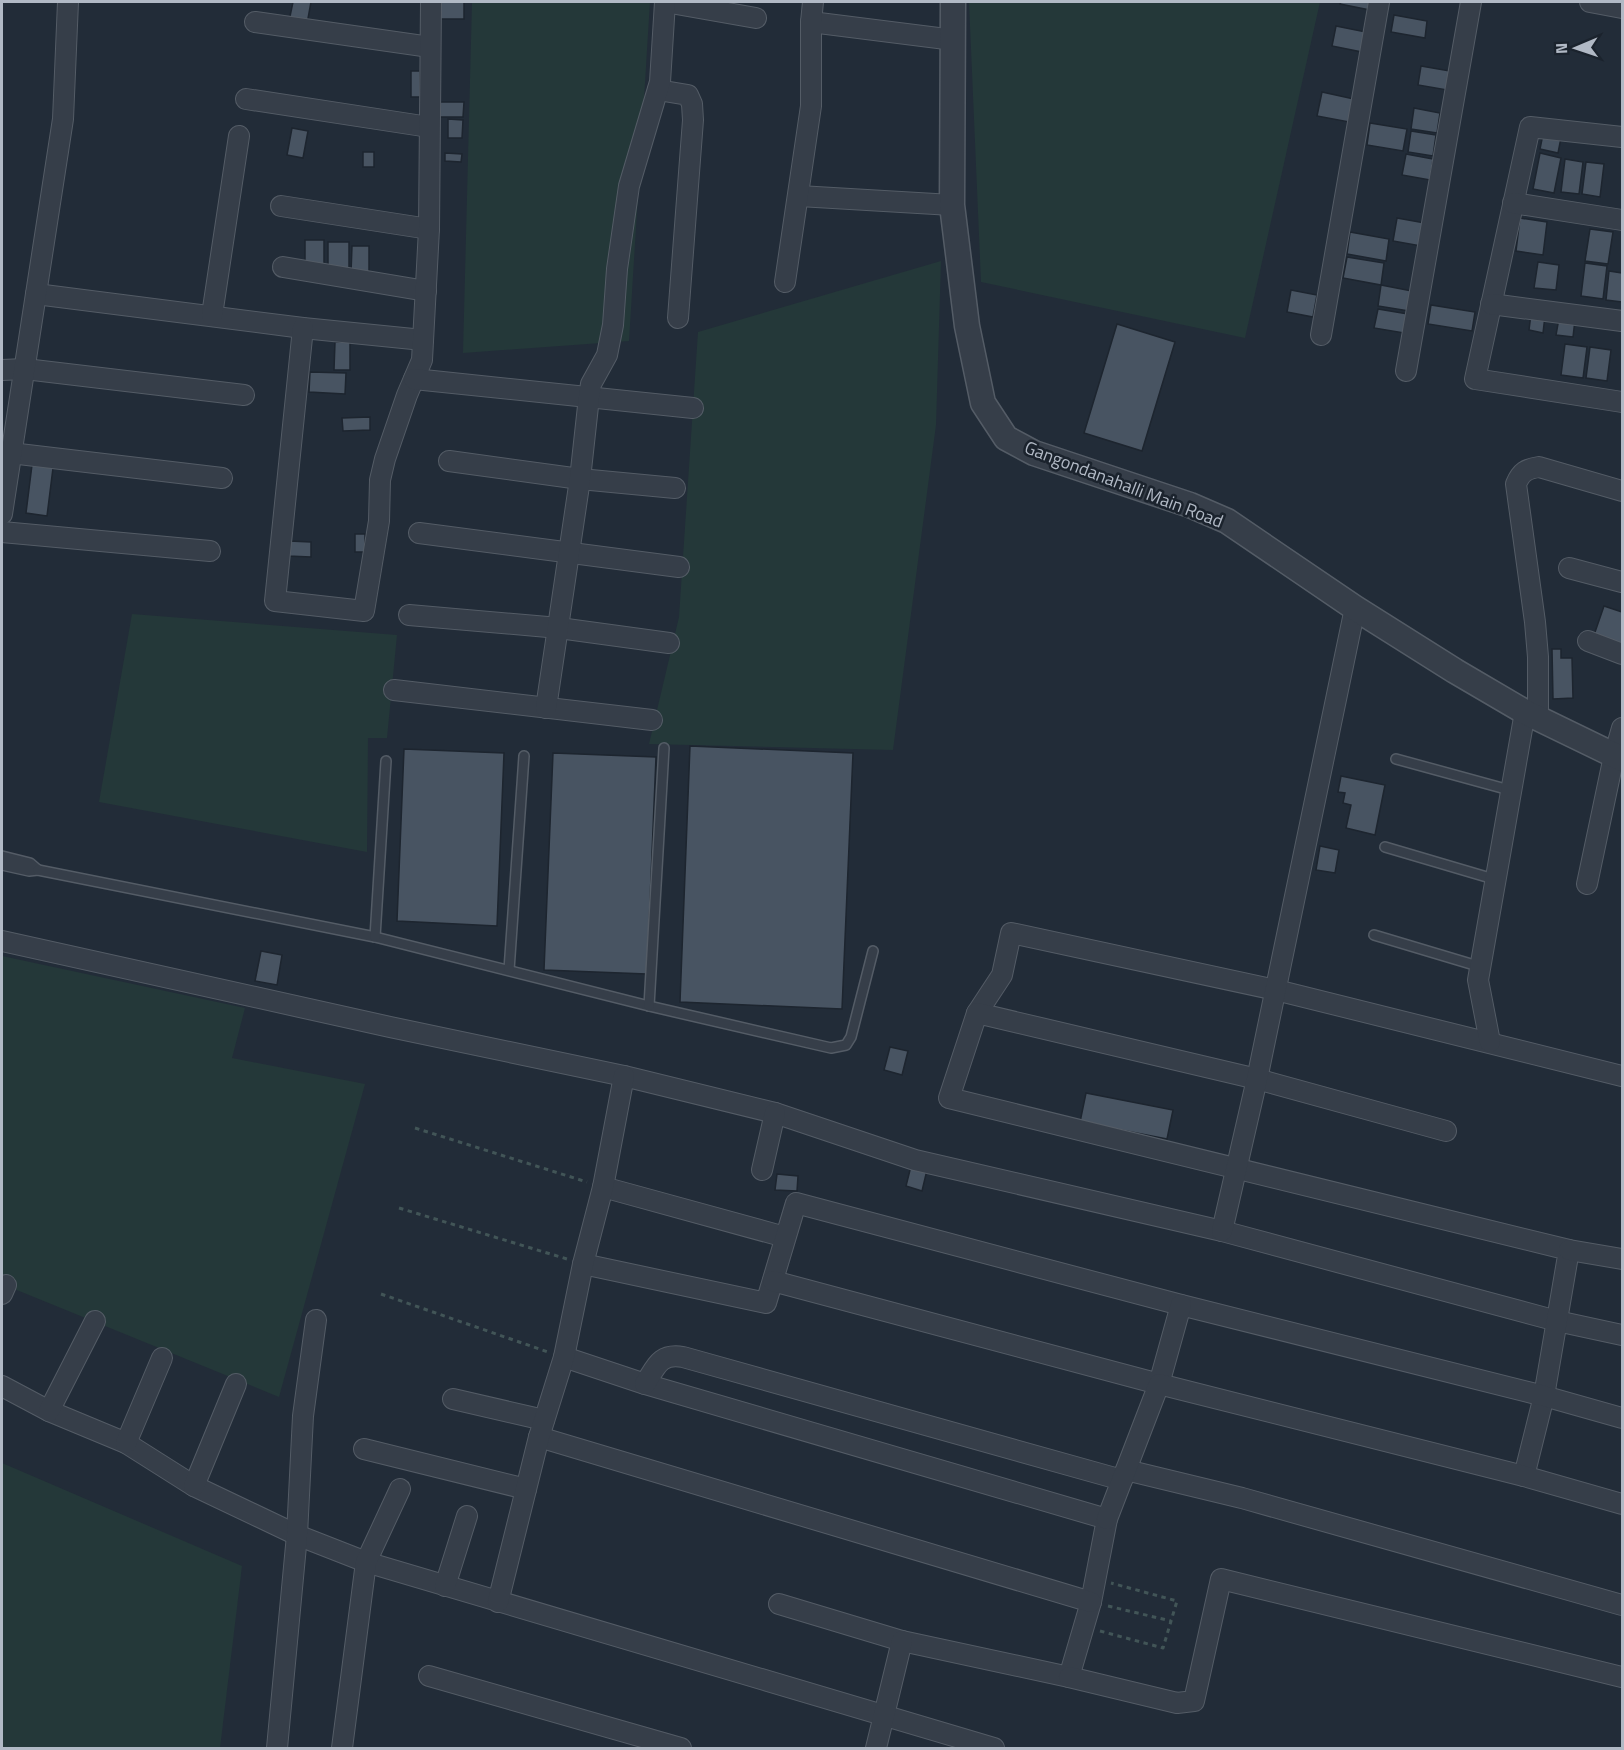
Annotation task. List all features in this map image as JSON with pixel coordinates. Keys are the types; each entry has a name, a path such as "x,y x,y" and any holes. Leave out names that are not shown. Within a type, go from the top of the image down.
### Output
{"street":[{"path":"2,514 7,453 25,369 63,119 68,2"},
{"path":"303,328 275,601 364,610 379,521 380,480 385,459 422,360 429,230 430,2"},
{"path":"546,708 570,552 591,384 607,355 613,325 617,269 629,186 660,82 665,2 756,18"},
{"path":"785,282 811,106 813,2"},
{"name":"Gangondanahalli Main Road","path":"953,2 952,205 967,326 983,403 1005,438 1034,453 1190,505 1227,521 1355,608 1455,671 1532,715 1618,758"},
{"path":"1321,334 1379,2"},
{"path":"1406,371 1471,2"},
{"path":"1590,2 1623,8"},
{"path":"255,22 430,47"},
{"path":"811,22 954,40"},
{"path":"658,90 688,95 692,104 693,120 678,318"},
{"path":"246,99 429,127"},
{"path":"1622,134 1530,127 1475,379 1623,402"},
{"path":"212,315 239,136"},
{"path":"798,196 952,205"},
{"path":"1513,202 1623,220"},
{"path":"281,207 429,230"},
{"path":"283,267 426,291"},
{"path":"36,294 303,328 423,340"},
{"path":"1491,304 1623,321"},
{"path":"2,370 25,369 244,395"},
{"path":"414,379 693,408"},
{"path":"7,453 222,478"},
{"path":"449,461 675,489"},
{"path":"1490,1042 1478,980 1513,791 1532,715 1538,657 1516,484 1521,473 1539,467 1623,491"},
{"path":"2,532 210,551"},
{"path":"419,532 679,567"},
{"path":"1569,568 1623,582"},
{"path":"1222,1231 1276,990 1355,608"},
{"path":"409,615 559,628 669,643"},
{"path":"1588,641 1623,654"},
{"path":"394,690 652,720"},
{"path":"1587,884 1618,758 1623,728"},
{"path":"1623,1076 1276,990 1011,933 1002,975 977,1013 949,1098 1569,1250 1623,1259"},
{"path":"2,941 390,1028 624,1076 775,1113 915,1160 1222,1231 1557,1321 1623,1335"},
{"path":"977,1013 1257,1079 1446,1131"},
{"path":"498,1602 541,1428 564,1357 583,1264 603,1186 624,1076"},
{"path":"762,1170 775,1113"},
{"path":"603,1186 785,1237"},
{"path":"583,1264 766,1303 796,1203 1181,1305 1623,1418"},
{"path":"1524,1476 1544,1396 1569,1250"},
{"path":"773,1281 1159,1384 1524,1476 1623,1504"},
{"path":"1069,1677 1091,1602 1107,1519 1159,1384 1181,1305"},
{"path":"278,1749 297,1535 303,1416 316,1320"},
{"path":"49,1411 95,1321"},
{"path":"645,1384 662,1359 672,1355 682,1357 1124,1475 1242,1498 1623,1605"},
{"path":"564,1357 645,1384 1107,1519"},
{"path":"126,1443 162,1358"},
{"path":"194,1486 236,1384"},
{"path":"2,1386 49,1411 126,1443 194,1486 297,1535 366,1562 994,1749"},
{"path":"453,1399 1091,1602"},
{"path":"364,1449 526,1489"},
{"path":"342,1749 366,1562 400,1489"},
{"path":"445,1586 467,1516"},
{"path":"779,1604 902,1641 1177,1703 1194,1701 1221,1579 1623,1677"},
{"path":"876,1749 902,1641"},
{"path":"429,1676 681,1749"}],"lane":[{"path":"649,1006 664,748"},
{"path":"509,970 524,756"},
{"path":"1396,759 1513,791"},
{"path":"375,937 386,761"},
{"path":"1385,847 1497,880"},
{"path":"2,856 30,863 38,870"},
{"path":"2,865 29,871 38,870 375,937 822,1047 846,1045 852,1037 873,951"},
{"path":"1374,935 1481,966"}],"path":[{"path":"415,1128 603,1186"},
{"path":"399,1208 583,1264"},
{"path":"381,1294 564,1357"},
{"path":"1083,1627 1163,1648 1177,1601 1096,1579"},
{"path":"1091,1602 1171,1621"}],"green space":[{"path":"472,2 650,2 629,341 463,353"},
{"path":"969,2 1320,2 1245,338 981,282"},
{"path":"941,261 936,425 893,750 649,744 679,617 698,332"},
{"path":"132,614 397,635 387,738 368,738 367,852 99,802"},
{"path":"2,956 245,1008 232,1058 365,1084 279,1397 2,1284"},
{"path":"2,1463 242,1566 220,1748 2,1748"}],"building":[{"path":"293,2 311,2 307,24 289,21"},
{"path":"437,2 464,2 464,19 437,19"},
{"path":"1341,2 1372,2 1370,10 1340,4"},
{"path":"1394,15 1427,21 1425,38 1391,32"},
{"path":"1336,26 1366,32 1362,52 1332,46"},
{"path":"1421,66 1450,71 1447,90 1418,85"},
{"path":"411,71 420,71 420,97 411,97"},
{"path":"1322,92 1354,99 1349,122 1317,116"},
{"path":"434,102 464,102 463,117 434,117"},
{"path":"1414,108 1440,113 1437,133 1411,129"},
{"path":"448,119 463,120 462,138 448,138"},
{"path":"1370,123 1407,129 1403,151 1367,145"},
{"path":"292,128 308,131 303,158 287,155"},
{"path":"1544,129 1562,133 1558,153 1540,149"},
{"path":"1411,131 1436,135 1433,156 1408,152"},
{"path":"363,152 374,152 374,167 363,167"},
{"path":"445,153 462,154 461,162 445,161"},
{"path":"1540,153 1561,158 1554,193 1533,189"},
{"path":"1406,154 1433,159 1430,180 1402,175"},
{"path":"1565,159 1583,162 1579,194 1561,192"},
{"path":"1586,162 1604,164 1600,197 1582,194"},
{"path":"1397,218 1425,223 1421,246 1393,241"},
{"path":"1520,218 1547,222 1543,255 1516,251"},
{"path":"1590,229 1613,232 1608,264 1585,261"},
{"path":"1350,232 1389,239 1386,261 1347,254"},
{"path":"305,240 324,240 324,266 305,265"},
{"path":"328,242 349,242 349,269 328,269"},
{"path":"352,246 369,246 369,273 351,273"},
{"path":"1347,257 1384,263 1381,285 1343,278"},
{"path":"1538,262 1559,265 1556,290 1534,288"},
{"path":"1585,263 1607,266 1603,299 1581,296"},
{"path":"1609,271 1622,273 1622,302 1606,300"},
{"path":"1381,285 1412,291 1409,311 1378,306"},
{"path":"1291,290 1317,295 1313,317 1287,312"},
{"path":"1431,305 1475,312 1472,331 1428,324"},
{"path":"1378,309 1408,314 1404,333 1374,328"},
{"path":"1531,314 1545,316 1543,333 1529,330"},
{"path":"1559,318 1575,320 1573,337 1556,335"},
{"path":"1117,324 1175,342 1142,451 1084,433"},
{"path":"335,342 350,342 350,370 334,370"},
{"path":"1565,344 1587,347 1583,378 1561,375"},
{"path":"1590,347 1611,350 1607,381 1586,378"},
{"path":"310,372 346,373 345,394 309,392"},
{"path":"370,417 370,430 343,431 342,418"},
{"path":"33,457 54,460 47,516 26,513"},
{"path":"355,534 365,534 365,552 355,552"},
{"path":"289,541 311,542 311,557 288,556"},
{"path":"1604,606 1622,612 1622,645 1594,635"},
{"path":"1552,649 1561,649 1561,658 1572,658 1573,698 1553,699"},
{"path":"690,746 853,753 842,1009 680,1002"},
{"path":"404,749 504,753 497,926 397,921"},
{"path":"553,753 656,757 647,974 544,970"},
{"path":"1341,776 1385,785 1375,835 1346,828 1351,805 1343,803 1345,793 1338,792"},
{"path":"1320,846 1339,850 1335,873 1316,870"},
{"path":"261,951 282,955 277,985 255,981"},
{"path":"890,1047 908,1051 902,1075 884,1070"},
{"path":"1086,1093 1173,1110 1167,1139 1080,1122"},
{"path":"911,1166 927,1170 922,1191 906,1186"},
{"path":"777,1174 798,1176 797,1191 775,1190"}]}
